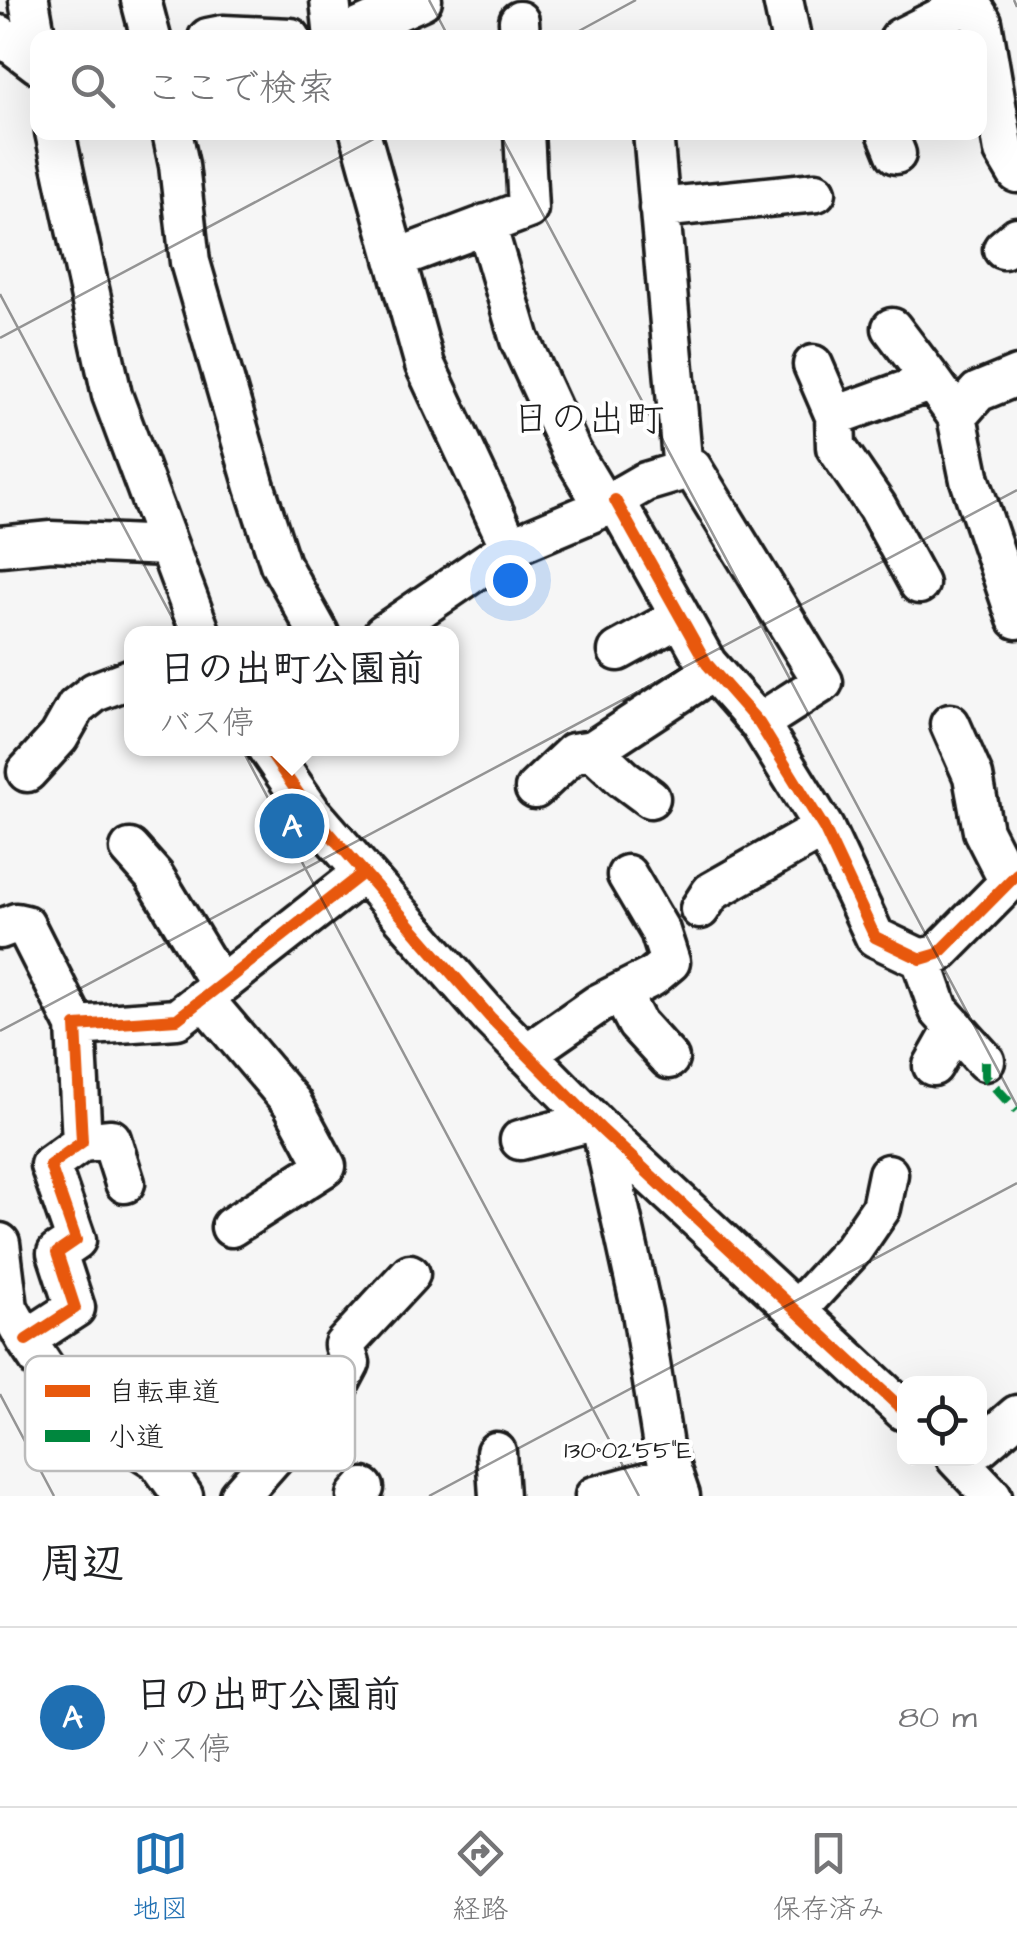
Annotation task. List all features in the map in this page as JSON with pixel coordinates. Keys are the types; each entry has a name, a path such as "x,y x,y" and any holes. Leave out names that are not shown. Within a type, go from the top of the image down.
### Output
{"street":[{"path":"28,0 34,30"},
{"path":"141,0 148,30"},
{"path":"330,0 334,30"},
{"path":"353,30 422,0"},
{"path":"783,0 789,30"},
{"path":"915,30 969,2 983,30"},
{"path":"0,35 30,58"},
{"path":"987,51 1004,151 1017,173"},
{"path":"57,140 112,395 198,626"},
{"path":"174,140 190,262 254,487 280,564 315,626"},
{"path":"362,140 426,365 510,548"},
{"path":"395,259 528,209 524,140"},
{"path":"653,140 683,470"},
{"path":"659,208 816,192"},
{"path":"486,224 520,340 572,452 609,503 713,670 760,723 824,828 875,937 921,960 939,1010 986,1060"},
{"path":"892,328 956,416 970,480 1010,570 1017,619"},
{"path":"813,365 835,416 836,447 877,508 919,584"},
{"path":"956,416 978,392 1017,376"},
{"path":"835,416 932,381"},
{"path":"395,626 510,548 609,503 645,482 692,468 823,682 760,723"},
{"path":"0,546 51,542 168,546"},
{"path":"618,651 680,616"},
{"path":"535,789 573,753 592,750 713,670"},
{"path":"26,772 59,737 76,707 95,692 124,681"},
{"path":"921,960 938,954 1013,878 983,832 961,779 950,724"},
{"path":"592,750 650,798"},
{"path":"272,756 311,812 490,1017 598,1126 897,1404"},
{"path":"700,909 711,892 824,828"},
{"path":"130,849 154,876 212,992 292,1103 326,1166 245,1210"},
{"path":"76,1026 178,1019 364,873"},
{"path":"526,1054 598,1004 652,977 670,962 660,932 628,875"},
{"path":"0,929 16,923 24,925 76,1026 82,1142"},
{"path":"621,993 636,1024 670,1060"},
{"path":"934,1066 955,1028"},
{"path":"520,1140 598,1126"},
{"path":"594,1496 676,1485 663,1446 642,1312 598,1126"},
{"path":"26,1340 75,1308 57,1254 76,1240 50,1165 82,1142 111,1139 126,1183"},
{"path":"796,1310 853,1249 881,1208 877,1188"},
{"path":"0,1243 8,1308 37,1356"},
{"path":"348,1356 344,1345 410,1274"},
{"path":"987,1439 1017,1414"},
{"path":"496,1452 498,1496"},
{"path":"972,1466 992,1496"},
{"path":"165,1471 183,1496"},
{"path":"239,1496 261,1471"}],"marked path":[{"path":"985,1061 985,1076 1017,1111"}],"cycle path":[{"path":"615,500 707,664 759,723 824,828 875,937 921,959 938,954 1017,874"},
{"path":"272,756 311,812 490,1017 602,1130 897,1404"},
{"path":"26,1340 75,1308 57,1253 76,1240 50,1165 82,1142 76,1026 177,1019 363,873"}],"place":[{"name":"日の出町公園前","path":"292,826"}],"district":[{"name":"日の出町","path":"588,418"}]}
